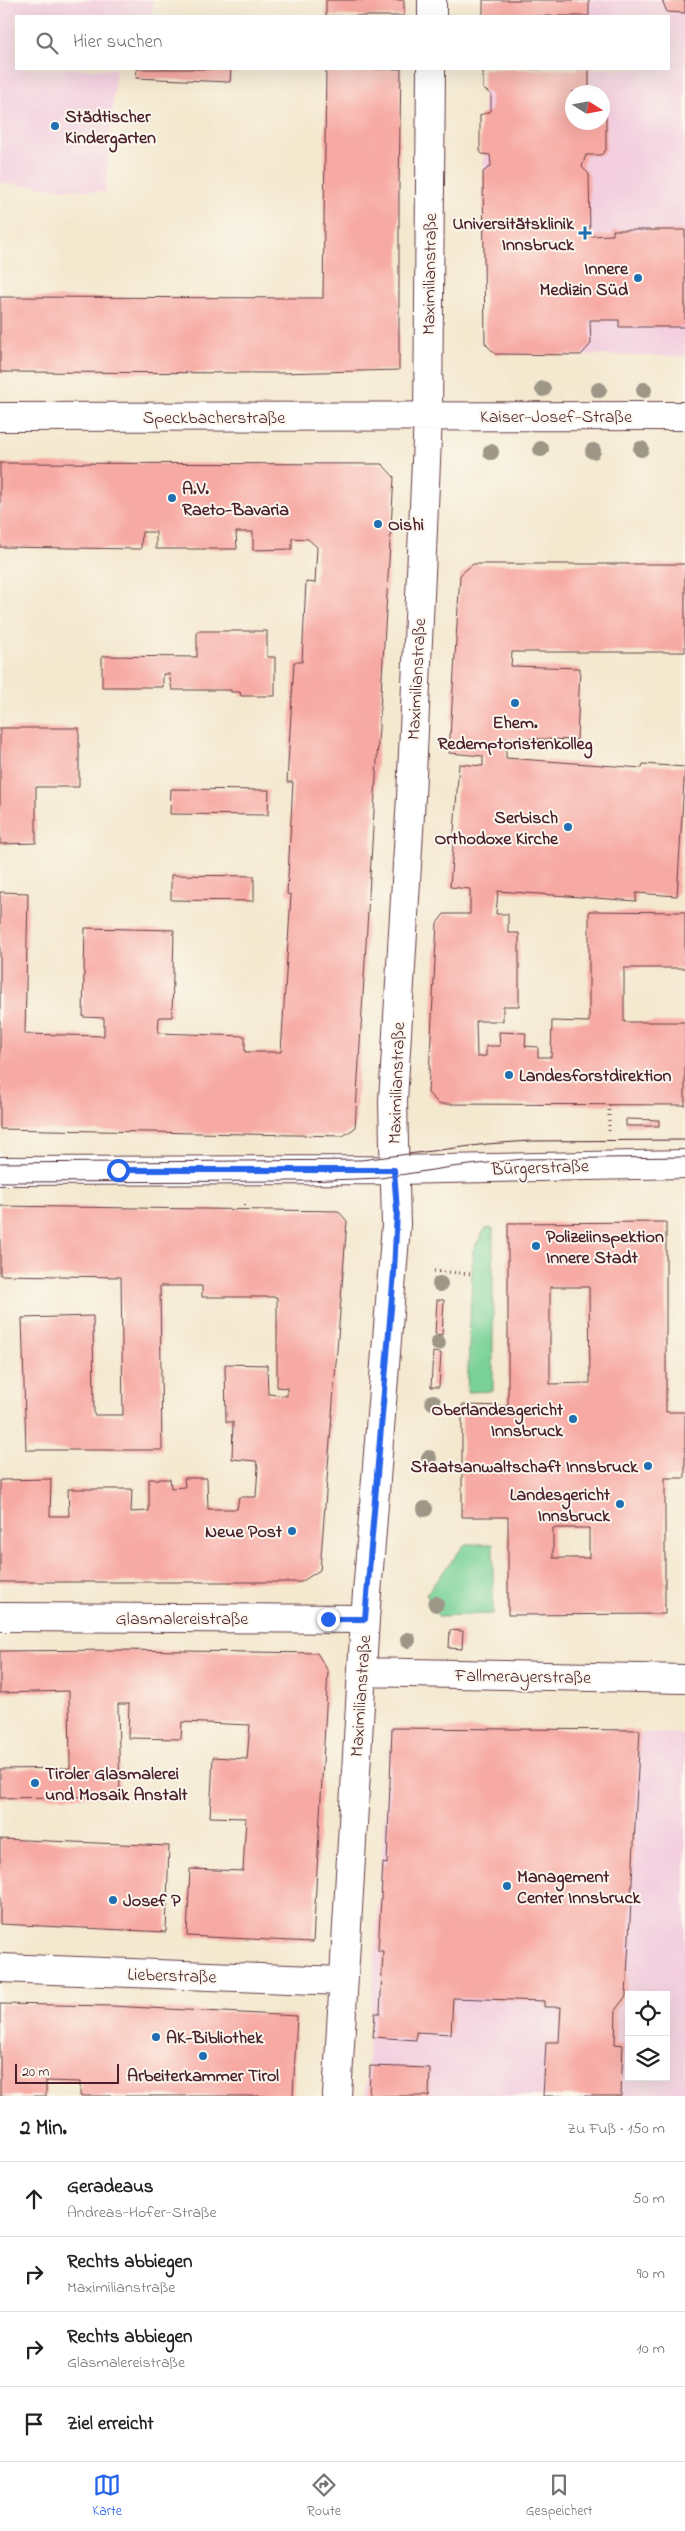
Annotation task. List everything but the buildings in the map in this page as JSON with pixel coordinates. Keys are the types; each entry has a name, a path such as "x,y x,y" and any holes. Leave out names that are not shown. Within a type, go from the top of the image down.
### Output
{"street":[{"path":"432,0 432,15"},
{"name":"Maximilianstraße","path":"337,2096 365,1619 394,1272 397,1211 394,1170 394,1091 411,797 428,417 431,70"},
{"name":"Kaiser-Josef-Straße","path":"428,417 685,416"},
{"name":"Speckbacherstraße","path":"0,417 428,417"},
{"name":"Bürgerstraße","path":"0,1171 394,1170 685,1164"},
{"name":"Glasmalereistraße","path":"0,1617 365,1619"},
{"name":"Fallmerayerstraße","path":"362,1672 685,1679"},
{"name":"Lieberstraße","path":"0,1968 343,1981"}],"path":[{"path":"609,1105 609,1131"},
{"path":"434,1271 471,1274"}],"shaded area":[{"name":"Städtischer Kindergarten","path":"0,0 153,0 151,15 15,15 15,70 116,70 105,192 0,183"},
{"name":"Universitätsklinik Innsbruck","path":"483,0 685,0 685,356 495,354 485,343 483,70 670,70 670,15 483,15"},
{"name":"Management Center Innsbruck","path":"391,1728 640,1730 640,1733 685,1734 685,2096 365,2096"}],"green space":[{"path":"493,1228 493,1391 467,1392 473,1250 485,1229"},
{"path":"465,1544 493,1544 493,1614 438,1616 426,1594"}],"tram line":[{"path":"0,1163 361,1160 487,1144 530,1141 685,1140"},
{"path":"0,1182 306,1181 380,1178 523,1159 685,1157"}],"place":[{"name":"Städtischer Kindergarten","path":"55,126"},
{"name":"Universitätsklinik Innsbruck","path":"585,233"},
{"name":"Innere Medizin Süd","path":"638,278"},
{"name":"A.V. Raeto-Bavaria","path":"172,498"},
{"name":"Oishi","path":"378,524"},
{"name":"Ehem. Redemptoristenkolleg","path":"515,703"},
{"name":"Serbisch Orthodoxe Kirche","path":"568,827"},
{"name":"Landesforstdirektion","path":"509,1075"},
{"name":"Polizeiinspektion Innere Stadt","path":"536,1246"},
{"name":"Oberlandesgericht Innsbruck","path":"573,1419"},
{"name":"Staatsanwaltschaft Innsbruck","path":"648,1466"},
{"name":"Landesgericht Innsbruck","path":"620,1504"},
{"name":"Neue Post","path":"292,1531"},
{"name":"Tiroler Glasmalerei und Mosaik Anstalt","path":"35,1783"},
{"name":"Management Center Innsbruck","path":"507,1886"},
{"name":"Josef P","path":"113,1900"},
{"name":"AK-Bibliothek","path":"156,2037"},
{"name":"Arbeiterkammer Tirol","path":"203,2056"}],"route":[{"path":"118,1170 394,1170 397,1211 394,1272 365,1619 328,1619"}]}
